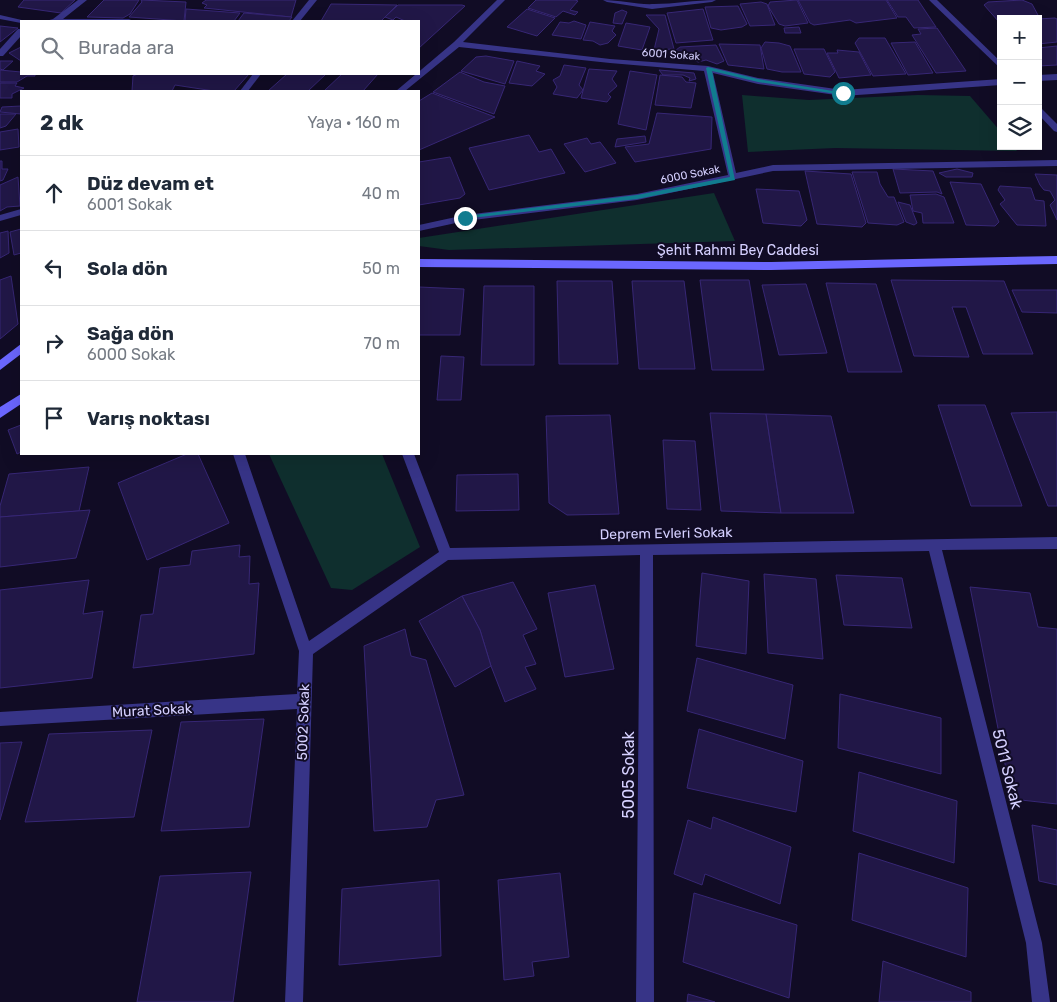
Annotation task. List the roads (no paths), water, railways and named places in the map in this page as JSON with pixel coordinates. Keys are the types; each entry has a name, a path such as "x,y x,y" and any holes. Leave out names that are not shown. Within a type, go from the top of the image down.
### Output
{"main road":[{"name":"Şehit Rahmi Bey Caddesi","path":"420,263 771,266 1057,260"},
{"path":"0,366 20,349"},
{"path":"0,412 20,399"}],"street":[{"path":"56,20 83,0"},
{"path":"297,20 312,0"},
{"path":"420,75 457,44 501,0"},
{"path":"607,0 652,7 712,0"},
{"path":"933,0 997,63"},
{"path":"0,17 20,21"},
{"path":"0,54 20,32"},
{"name":"6001 Sokak","path":"457,44 610,61 708,68 758,80 843,93 997,82"},
{"path":"708,68 733,178"},
{"path":"245,90 256,75"},
{"path":"401,90 419,75"},
{"path":"1042,78 1057,77"},
{"path":"1042,112 1057,129"},
{"name":"6000 Sokak","path":"420,228 465,218 637,197 773,168 1057,163"},
{"path":"0,218 20,212"},
{"name":"5002 Sokak","path":"239,455 306,651 294,1002"},
{"path":"306,651 446,554 408,455"},
{"name":"Deprem Evleri Sokak","path":"446,554 1057,543"},
{"name":"5011 Sokak","path":"934,545 1034,943 1041,1002"},
{"name":"5005 Sokak","path":"645,1002 647,549"},
{"name":"Murat Sokak","path":"0,719 304,701"}]}
